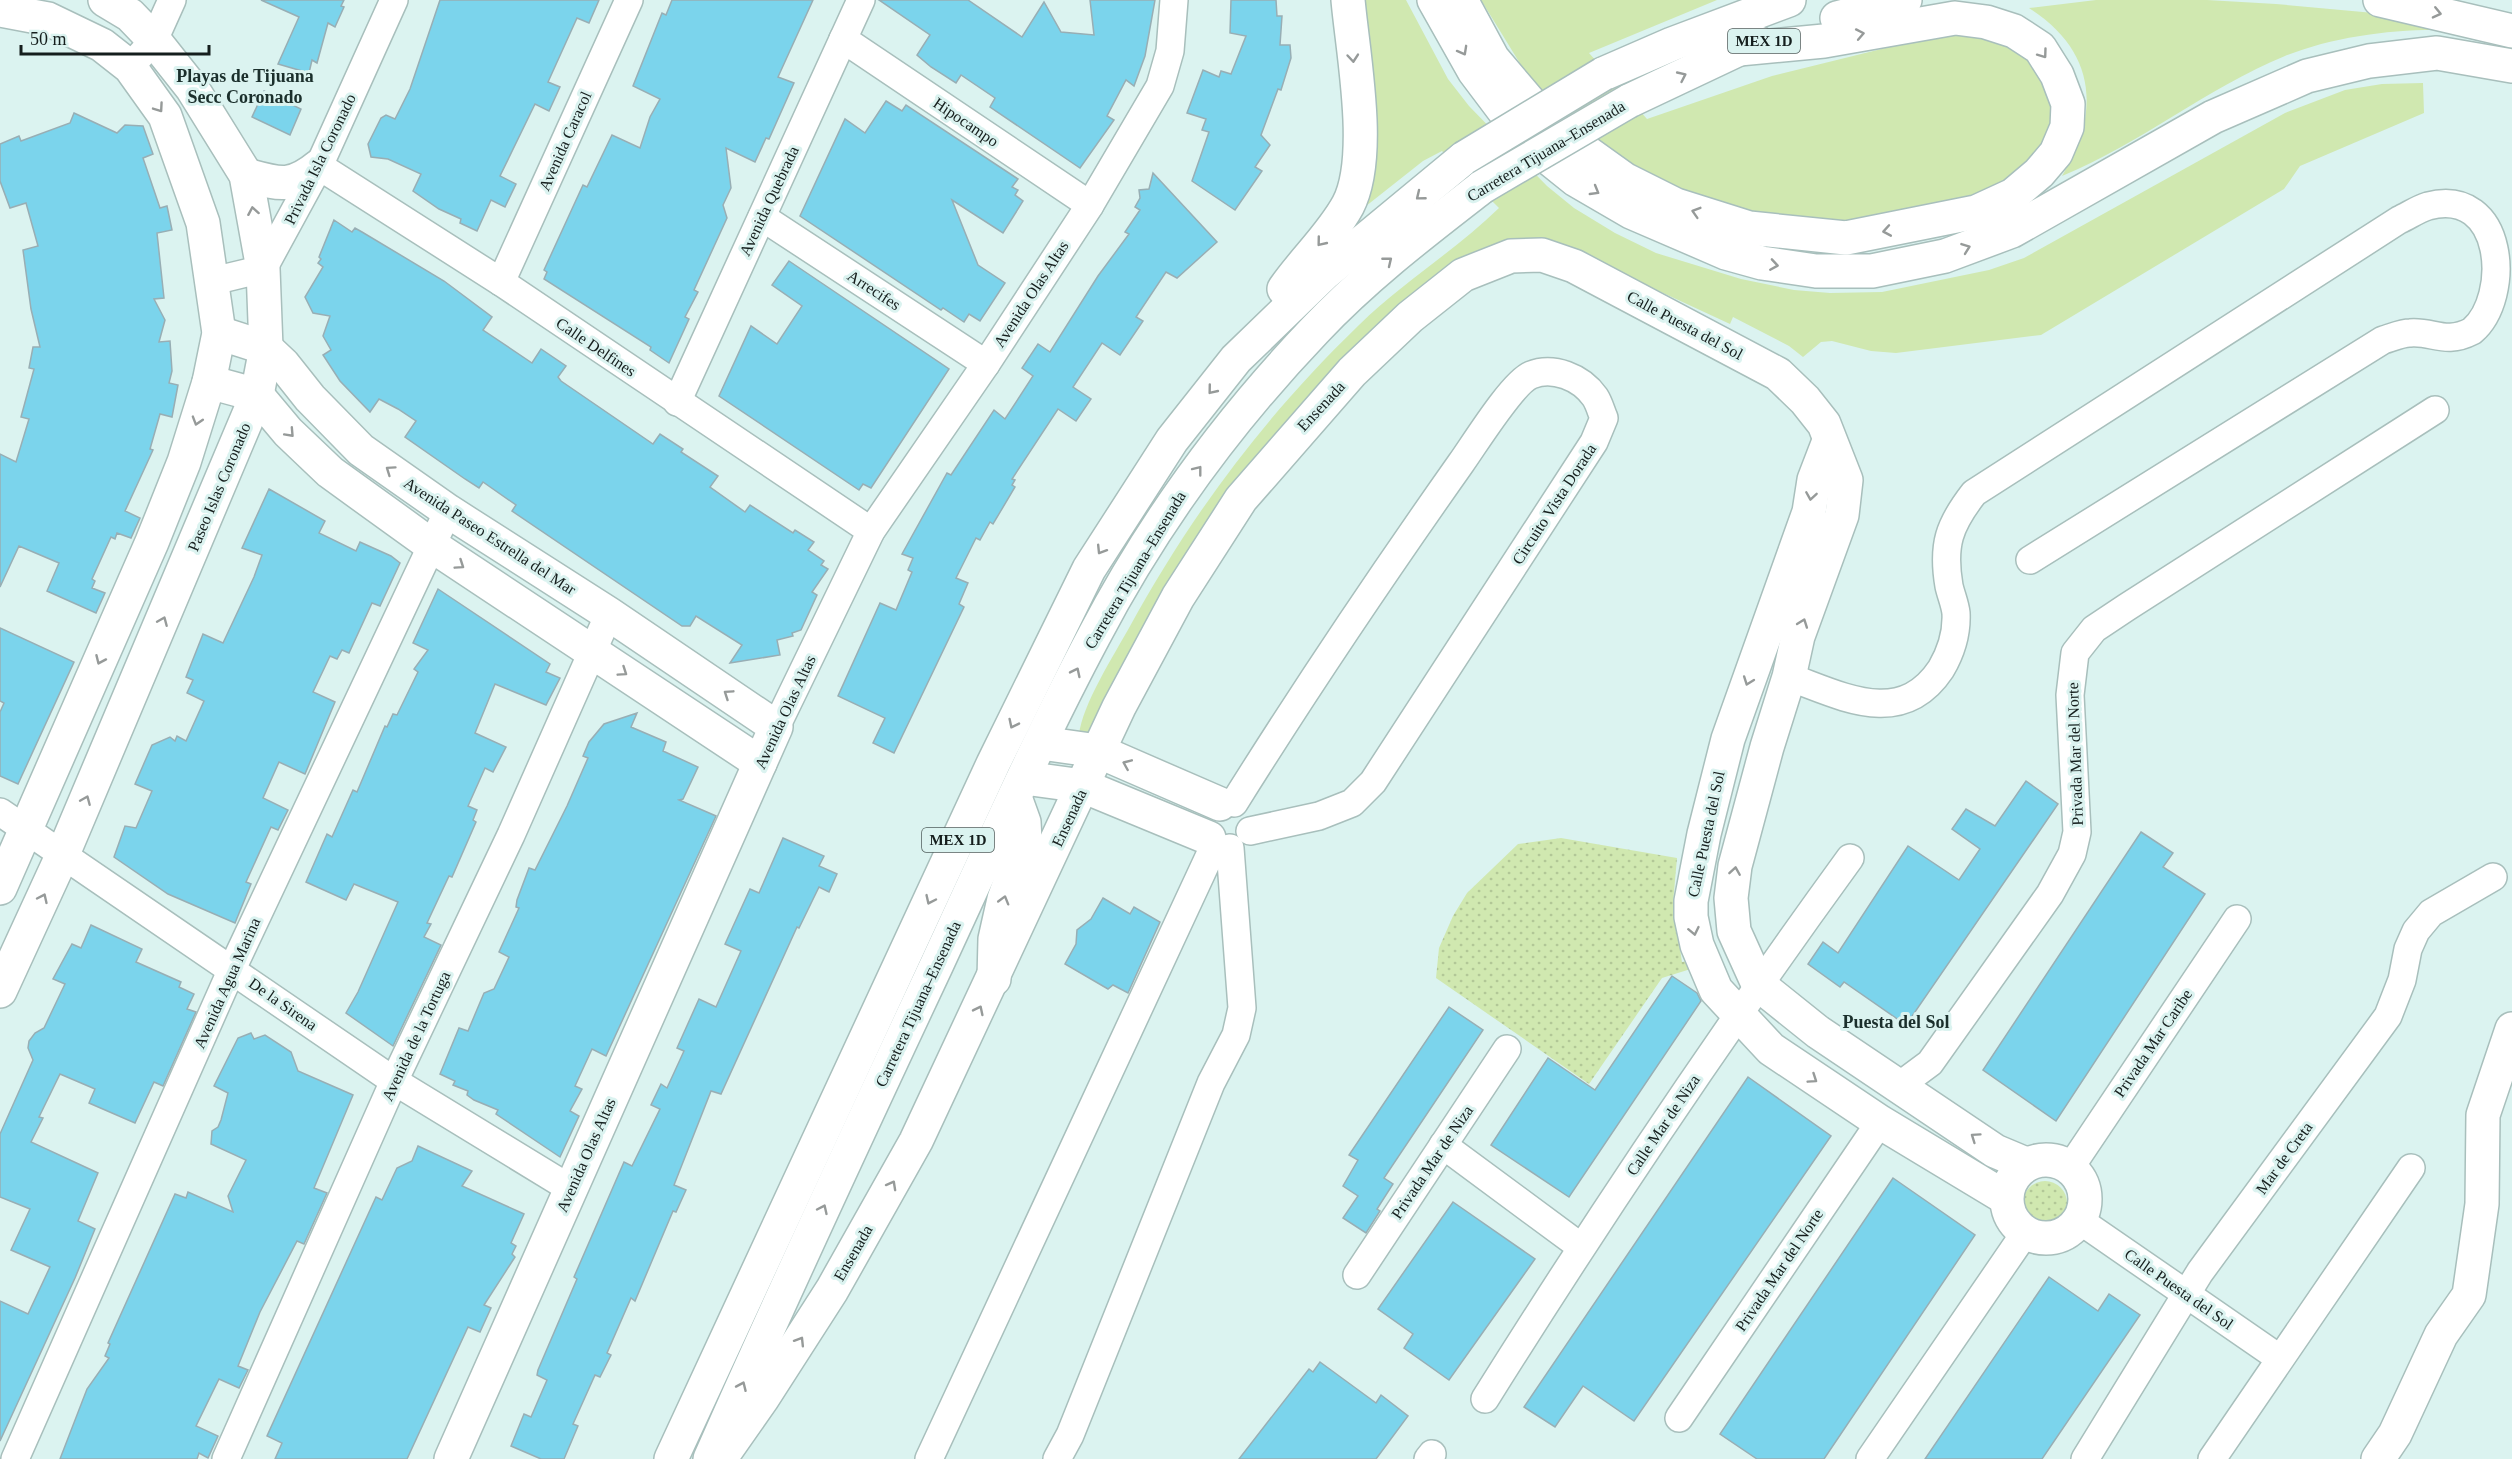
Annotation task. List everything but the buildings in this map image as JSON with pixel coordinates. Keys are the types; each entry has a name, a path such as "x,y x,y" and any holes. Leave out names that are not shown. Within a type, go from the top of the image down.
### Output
{"main road":[{"name":"Paseo Islas Coronado","path":"0,992 63,854 257,395 266,348 263,269 246,175 192,88 154,40 130,15 105,0"},
{"path":"1236,360 1287,284 1330,231 1356,186 1360,130 1348,0"},
{"path":"1434,0 1474,71 1526,140 1576,180 1631,212 1726,253 1762,263 1816,271 1872,271 1945,256 2012,231 2213,117 2307,76 2369,61 2437,53 2512,66"},
{"path":"1461,0 1493,59 1550,126 1624,178 1665,200 1749,228 1846,238 1933,223 1976,212 2013,195 2040,173 2056,153 2067,127 2068,104 2057,75 2040,48 2014,31 1986,22 1955,18 1824,41 1739,49"},
{"name":"Carretera Tijuana–Ensenada","path":"671,1459 993,764 1089,569 1172,440 1236,360 1325,273 1464,158 1603,74 1705,31 1789,0"},
{"name":"Carretera Tijuana–Ensenada","path":"710,1459 778,1305 1041,743 1101,624 1188,483 1222,439 1315,330 1383,263 1482,187 1629,100 1739,49 1844,15 1905,0"},
{"path":"2380,0 2512,31"},
{"path":"0,10 48,19 102,45 130,67 165,117 185,166 203,223 219,333 209,382 184,462 152,542 0,888"},
{"path":"246,175 288,184 303,179 319,166"},
{"name":"Calle Puesta del Sol","path":"1511,256 1542,255 1574,266 1778,374 1824,424 1846,480 1842,515 1798,636 1789,677 1767,747 1735,866 1731,898 1734,931 1758,984 1818,1032 1995,1151 2026,1164"},
{"name":"Ensenada","path":"720,1459 807,1330 916,1141 994,979 1098,751 1178,597 1241,499 1297,431 1352,372 1410,317 1463,275 1511,256"},
{"name":"Avenida Paseo Estrella del Mar","path":"219,333 266,348 283,364 310,398 361,450 448,511 609,614 776,727"},
{"path":"209,382 257,395 288,432 330,472 431,545 760,763"},
{"name":"Calle Puesta del Sol","path":"1829,441 1814,480 1809,512 1728,739 1704,834 1691,901 1691,916 1705,967 1716,990 1771,1049 1880,1122 2006,1198"},
{"name":"Avenida Olas Altas","path":"451,1459 776,727"},
{"path":"1728,739 1767,747"},
{"path":"1041,743 1098,751 1227,804"},
{"path":"1143,811 1157,777"},
{"path":"994,979 995,939 1004,899 1025,840 1020,787 1083,786 1218,844"},
{"path":"2378,1459 2395,1434 2441,1335 2469,1295 2482,1204 2483,1115 2512,1029"},
{"path":"2041,1160 2056,1161 2070,1168 2079,1179 2084,1192 2084,1206 2079,1220 2069,1231 2055,1237 2040,1238 2025,1233 2015,1224 2008,1212 2006,1198 2012,1179 2026,1164 2041,1160"}],"street":[{"path":"130,67 154,40 172,0"},
{"name":"Privada Isla Coronado","path":"263,269 319,166 394,0"},
{"name":"Avenida Caracol","path":"501,282 629,0"},
{"name":"Avenida Quebrada","path":"677,402 861,0"},
{"name":"Avenida Olas Altas","path":"776,727 872,531 1090,205 1160,86 1170,51 1174,0"},
{"name":"Hipocampo","path":"843,39 1090,205"},
{"name":"Calle Delfines","path":"319,166 501,282 872,531"},
{"path":"1789,677 1874,705 1900,703 1924,688 1931,683 1952,652 1956,613 1945,555 1950,530 1974,493 2399,220 2428,206 2454,204 2478,212 2498,232 2507,258 2507,288 2491,315 2474,330 2454,338 2410,333 2383,340 2030,560"},
{"name":"Arrecifes","path":"762,217 986,363"},
{"path":"213,281 263,269"},
{"name":"Circuito Vista Dorada","path":"1227,804 1387,568 1503,404 1529,375 1553,370 1576,380 1595,396 1604,418 1594,442 1373,782 1352,803 1319,816 1250,831"},
{"name":"Privada Mar del Norte","path":"1899,1086 1930,1063 2050,894 2072,854 2077,832 2070,695 2075,652 2102,623 2434,410"},
{"name":"Avenida Agua Marina","path":"15,1459 232,969 448,511"},
{"name":"Avenida de la Tortuga","path":"226,1459 394,1081 594,653 609,614"},
{"path":"1057,1459 1070,1435 1211,1083 1236,1035 1242,997 1218,844 1205,823 1207,815 1227,804 1247,813 1250,831 1241,845 1218,844"},
{"name":"De la Sirena","path":"0,812 394,1081 571,1189"},
{"path":"929,1459 1218,844"},
{"name":"Calle Mar de Niza","path":"1485,1399 1581,1247 1758,984 1850,858"},
{"name":"Mar de Creta","path":"2085,1459 2200,1272 2388,1016 2402,980 2408,950 2416,931 2431,913 2493,877"},
{"name":"Privada Mar Caribe","path":"2070,1168 2237,919"},
{"name":"Privada Mar de Niza","path":"1357,1275 1507,1049"},
{"name":"Privada Mar del Norte","path":"1678,1418 1880,1122"},
{"path":"1443,1146 1581,1247"},
{"path":"2212,1459 2278,1358 2411,1168"},
{"name":"Calle Puesta del Sol","path":"2079,1220 2278,1358"},
{"path":"1870,1459 2025,1233"}],"green space":[{"path":"1359,0 1406,0 1448,79 1469,106 1547,186 1574,208 1615,233 1656,253 1741,279 1794,290 1830,293 1882,292 1989,270 2024,258 2285,113 2345,90 2382,84 2423,83 2424,113 2300,166 2284,189 2041,335 1896,353 1871,351 1832,341 1821,342 1803,357 1789,346 1733,317 1730,324 1551,241 1534,239 1506,245 1337,375 1101,736 1079,735 1086,709 1107,666 1178,545 1232,468 1292,395 1359,325 1393,294 1465,238 1499,208 1442,151 1423,161 1361,210"},
{"path":"1481,0 1717,0 1589,53 1647,119 1772,76 1926,38 1967,31 2012,40 2050,82 2055,128 2022,180 1878,225 1746,213 1715,204 1644,175 1588,137 1535,88"},
{"path":"2096,0 2207,0 2276,4 2374,13 2434,30 2358,36 2320,44 2285,56 2228,84 2119,148 2062,176 2075,152 2083,128 2087,105 2085,83 2079,62 2068,43 2051,25 2029,8"},
{"path":"1561,838 1677,858 1673,903 1682,962 1699,959 1697,967 1662,978 1589,1084 1436,978 1439,948 1453,916 1467,893 1518,844"},
{"path":"2045,1181 2060,1188 2067,1203 2060,1218 2045,1225 2030,1218 2023,1203 2030,1188"}],"district":[{"name":"Playas de Tijuana Secc Coronado","path":"245,86"},
{"name":"Puesta del Sol","path":"1896,1022"}]}
